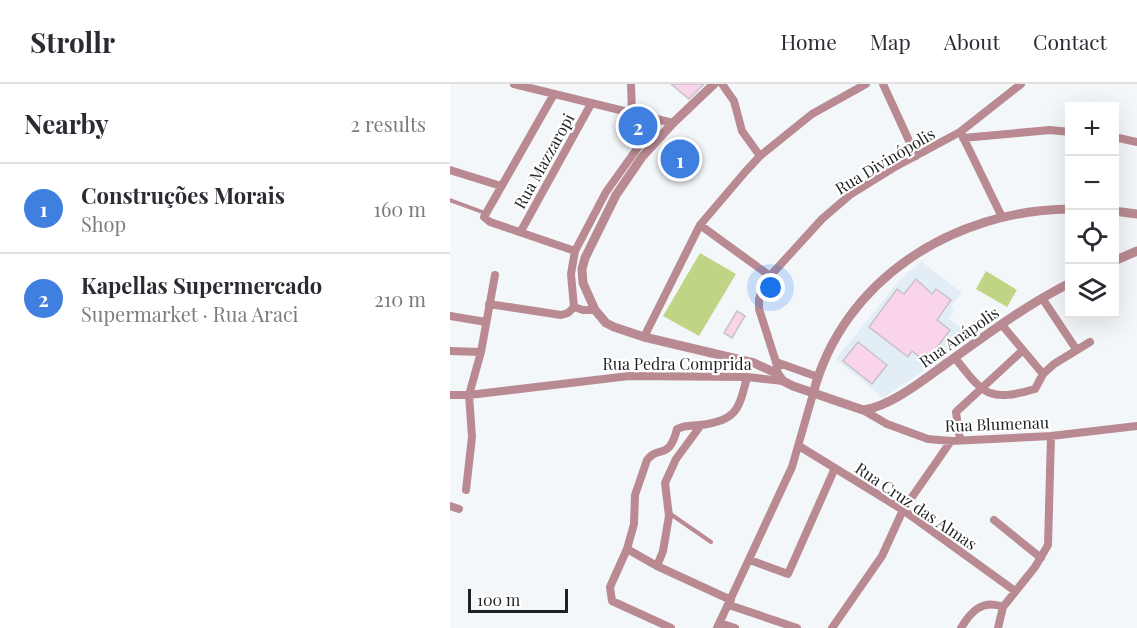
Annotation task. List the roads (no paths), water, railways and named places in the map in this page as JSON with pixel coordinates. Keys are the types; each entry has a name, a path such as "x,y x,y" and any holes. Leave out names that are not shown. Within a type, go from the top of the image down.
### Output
{"street":[{"path":"514,84 672,123"},
{"path":"631,84 632,114"},
{"path":"714,84 672,123 642,157 616,195 585,258 582,269 583,283 595,310 606,323 614,327 644,337 754,363 780,377"},
{"path":"722,84 734,100 742,132 760,156"},
{"path":"644,337 700,225 760,156 812,114 866,84"},
{"path":"883,84 916,156"},
{"name":"Rua Divinópolis","path":"780,377 759,309 759,299 770,276 835,207 851,194 916,156 962,135 1021,84"},
{"path":"554,94 484,217 575,251"},
{"name":"Rua Mazzaropi","path":"521,231 591,104"},
{"path":"574,307 571,274 575,251 606,192 649,132 652,118"},
{"path":"1002,217 962,135 1050,130 1065,132"},
{"path":"1119,138 1137,142"},
{"path":"450,170 501,186"},
{"path":"735,628 719,625 792,467 818,377 834,341 852,312 897,266 942,239 1002,217 1065,210"},
{"path":"1119,212 1137,214"},
{"path":"700,225 770,276"},
{"path":"1119,259 1137,251"},
{"path":"466,490 472,437 470,395 481,352 495,275"},
{"name":"Rua Anápolis","path":"864,410 879,407 917,384 1042,298 1065,286"},
{"path":"1042,298 1076,349"},
{"path":"489,304 561,315 568,313 574,307"},
{"path":"574,307 595,310"},
{"path":"450,316 486,322"},
{"path":"1002,325 1043,374"},
{"path":"954,358 980,390 1002,396 1035,389 1043,374 1076,349 1090,342"},
{"path":"832,628 882,556 903,510 956,441 956,412 1023,350"},
{"path":"450,351 481,352"},
{"name":"Rua Pedra Comprida","path":"777,362 818,377"},
{"name":"Rua Pedra Comprida","path":"450,395 470,395 629,376 780,377 813,394 864,410"},
{"path":"671,628 612,602 610,587 627,549 634,524 635,495 647,460 650,456 666,451 674,441 676,429 685,425 701,425 725,419 734,414 741,402 747,377"},
{"name":"Rua Blumenau","path":"864,410 887,424 928,439 956,441 1051,436 1137,426"},
{"path":"657,566 663,551 669,512 665,483 676,459 701,425"},
{"path":"998,628 1003,607 1041,558 1048,545 1051,436"},
{"name":"Rua Cruz das Almas","path":"799,446 903,510 1015,591"},
{"path":"750,560 788,574 835,468"},
{"path":"450,506 459,509"},
{"path":"994,520 1041,558"},
{"path":"627,549 730,603 797,628"},
{"path":"961,628 967,618 983,604 991,603 1003,607"}],"lane":[{"path":"450,200 486,213"},
{"path":"669,512 711,542"}],"place":[{"name":"Kapellas Supermercado","path":"638,126"},
{"name":"Construções Morais","path":"680,159"}]}
